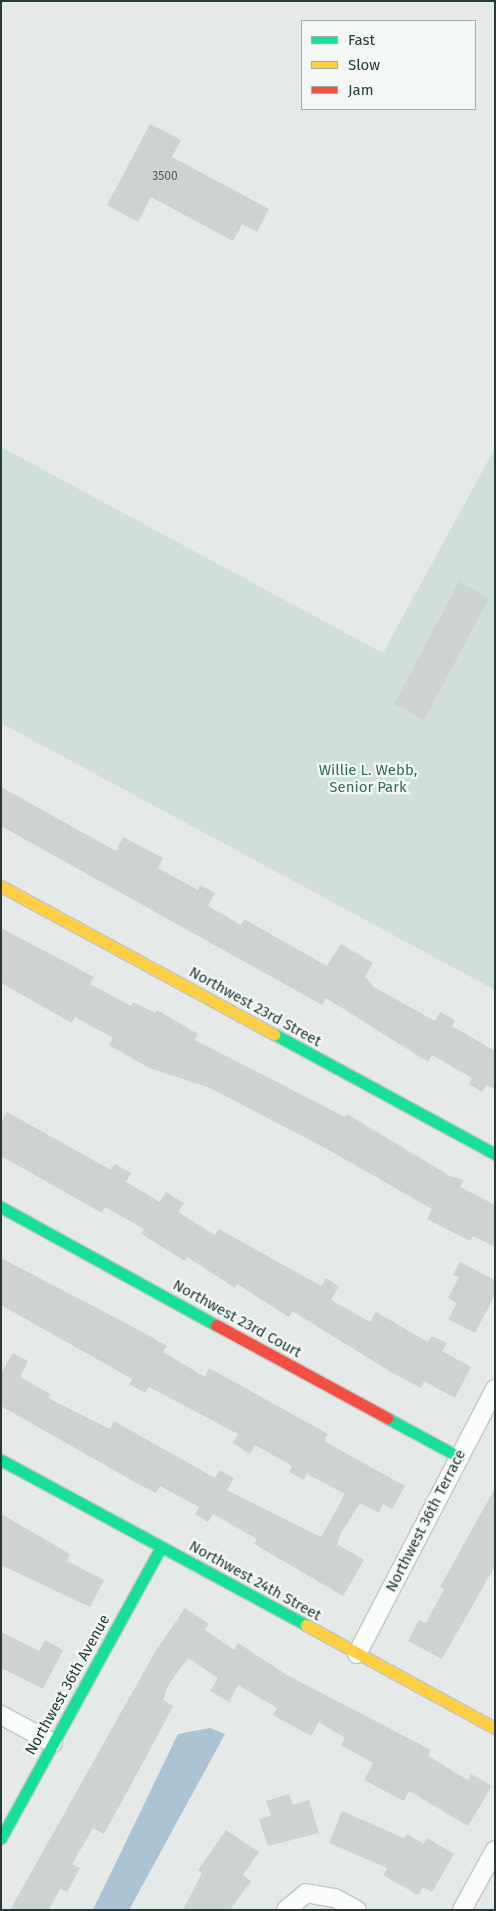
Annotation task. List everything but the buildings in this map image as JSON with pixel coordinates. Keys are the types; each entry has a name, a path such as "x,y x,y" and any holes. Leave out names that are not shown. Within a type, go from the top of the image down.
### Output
{"street":[{"name":"Northwest 23rd Street","path":"1,886 495,1154"},
{"name":"Northwest 23rd Court","path":"1,1207 459,1457"},
{"name":"Northwest 36th Terrace","path":"357,1654 495,1389"},
{"name":"Northwest 24th Street","path":"1,1460 495,1728"},
{"name":"Northwest 36th Avenue","path":"1,1838 161,1547"},
{"path":"1,1715 53,1743"},
{"path":"462,1910 495,1850"},
{"path":"286,1910 306,1893 335,1898 357,1910"}],"green space":[{"name":"Willie L. Webb, Senior Park","path":"1,447 383,653 495,448 495,990 1,723"}],"water":[{"path":"210,1728 225,1734 129,1910 93,1910 178,1734"}],"traffic: fast":[{"path":"274,1034 495,1154"},
{"path":"1,1207 216,1325"},
{"path":"387,1418 459,1457"},
{"path":"1,1460 306,1625"},
{"path":"1,1838 161,1547"}],"traffic: slow":[{"path":"1,886 274,1034"},
{"path":"306,1625 495,1728"}],"traffic: jam":[{"path":"216,1325 387,1418"}]}
